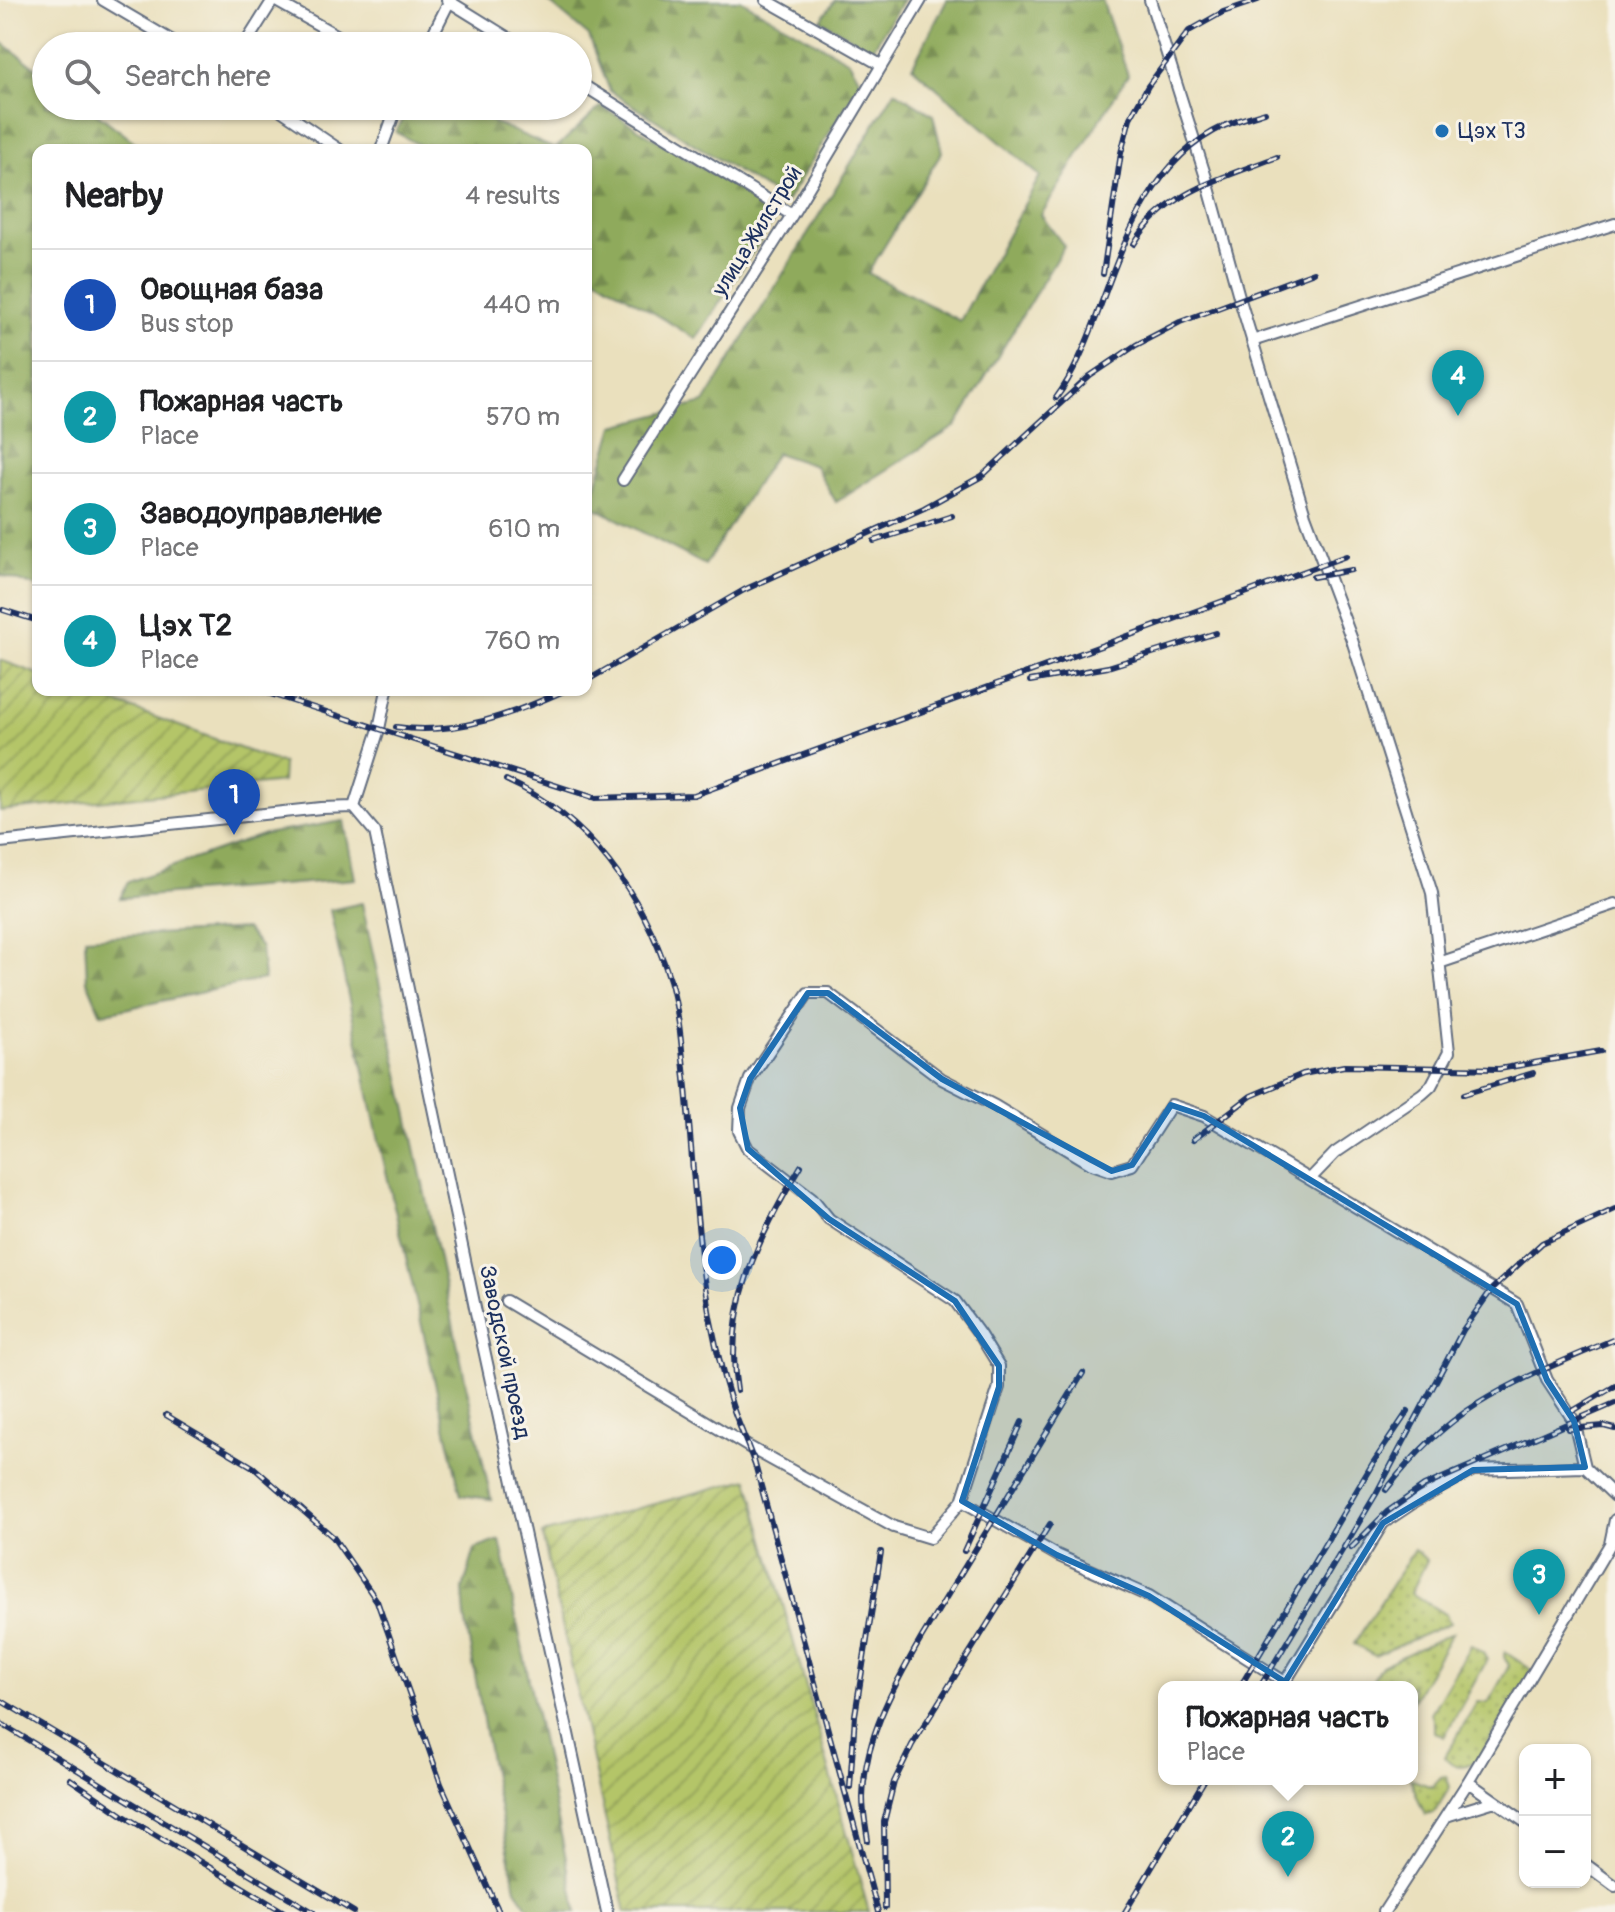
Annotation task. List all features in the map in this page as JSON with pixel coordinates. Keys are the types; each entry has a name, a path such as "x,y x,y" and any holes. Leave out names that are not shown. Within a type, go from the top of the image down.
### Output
{"street":[{"path":"103,0 157,32"},
{"path":"253,32 274,0 331,32"},
{"path":"434,32 449,0 499,32"},
{"path":"766,0 881,65"},
{"name":"улица Жилстрой","path":"623,480 792,215 921,0"},
{"path":"1150,0 1208,184 1305,515 1352,640 1432,893 1449,1052 1431,1086 1335,1153 1310,1179"},
{"path":"592,91 792,215"},
{"path":"296,120 331,144"},
{"path":"383,144 392,120"},
{"path":"1252,341 1615,224"},
{"path":"0,842 354,807 379,729 386,696"},
{"name":"Заводской проезд","path":"354,807 375,832 481,1337 607,1912"},
{"path":"1439,963 1615,904"},
{"path":"506,1301 749,1447 894,1527 930,1538 962,1501 999,1387 999,1366 955,1301 829,1219 812,1198 748,1149 739,1131 740,1108 750,1079 808,993 828,993 942,1079 1101,1167 1112,1171 1132,1165 1171,1105 1204,1116 1517,1304 1547,1380 1574,1421 1585,1467 1615,1496"},
{"path":"1286,1681 1383,1523 1473,1470 1585,1467"},
{"path":"962,1501 1057,1555 1149,1596 1283,1681"},
{"path":"1384,1912 1468,1782 1610,1544 1615,1520"},
{"path":"1468,1782 1519,1818"},
{"path":"1446,1816 1495,1801"},
{"path":"1591,1868 1615,1886"}],"highlighted area":[{"path":"808,993 828,993 942,1079 1112,1171 1132,1165 1171,1105 1204,1116 1517,1304 1547,1380 1574,1421 1585,1467 1473,1470 1383,1523 1285,1682 1149,1596 1057,1555 962,1501 999,1387 999,1366 955,1301 829,1219 748,1149 740,1108 750,1079"}],"green space":[{"path":"546,0 740,0 849,61 861,82 786,202 610,91 592,44 592,32 584,32"},
{"path":"835,0 903,0 872,50 821,20"},
{"path":"947,0 1102,0 1128,75 1041,215 1064,246 956,426 836,502 815,466 776,453 705,565 592,506 614,426 704,403 895,91 933,115 942,152 868,273 960,321 1040,176 912,67"},
{"path":"0,41 32,65 32,120 105,120 137,144 32,144 32,585 0,575"},
{"path":"601,106 778,214 696,339 592,275 592,144 560,144 586,120 592,120 592,114"},
{"path":"402,120 488,120 543,144 417,144 396,132"},
{"path":"0,660 32,672 32,696 97,696 283,764 282,782 0,811"},
{"path":"344,821 355,879 120,898 128,882 265,834"},
{"path":"362,903 491,1499 461,1495 376,1128 330,910"},
{"path":"246,929 261,948 264,979 101,1014 87,981 85,938"},
{"path":"748,1479 869,1912 626,1912 542,1534"},
{"path":"500,1540 577,1912 532,1912 516,1889 493,1777 465,1618 463,1589 475,1549"},
{"path":"1414,1550 1427,1560 1411,1593 1446,1615 1450,1623 1375,1656 1354,1644"},
{"path":"1452,1633 1418,1692 1418,1681 1372,1681 1381,1666"},
{"path":"1471,1645 1487,1660 1444,1737 1434,1732 1431,1713"},
{"path":"1505,1652 1532,1670 1477,1761 1464,1766 1452,1764 1445,1757 1477,1702 1488,1703 1509,1666"},
{"path":"1446,1776 1450,1787 1434,1813 1425,1815 1412,1785 1418,1785 1418,1782 1432,1787"}],"railway":[{"path":"1103,274 1121,153 1130,118 1148,86 1189,31 1223,12 1258,0"},
{"path":"1056,398 1084,348 1129,233 1158,182 1198,141 1229,124 1265,112"},
{"path":"1134,244 1162,211 1197,188 1277,157"},
{"path":"592,678 744,590 924,508 982,476 1090,376 1136,345 1180,322 1314,272"},
{"path":"874,541 952,516"},
{"path":"277,696 595,798 694,795 1346,556"},
{"path":"1313,577 1351,570"},
{"path":"3,610 32,619"},
{"path":"1030,681 1108,667 1216,633"},
{"path":"396,727 462,726 505,715 552,696"},
{"path":"506,780 536,796 587,837 628,889 659,949 670,980 678,1020 710,1317 732,1405 756,1468"},
{"path":"1193,1140 1251,1096 1303,1074 1344,1066 1499,1069 1601,1051"},
{"path":"1464,1094 1533,1073"},
{"path":"737,1391 734,1360 740,1301 748,1273 771,1219 801,1166"},
{"path":"1264,1681 1376,1494 1463,1330 1492,1289 1542,1243 1615,1209"},
{"path":"1386,1490 1427,1444 1476,1405 1526,1378 1615,1339"},
{"path":"868,1841 863,1803 865,1776 874,1734 891,1694 922,1637 1083,1373"},
{"path":"1571,1412 1615,1386"},
{"path":"1351,1548 1387,1512 1424,1486 1615,1403"},
{"path":"1244,1681 1373,1463 1408,1411"},
{"path":"166,1415 253,1467 333,1537 377,1601 441,1784 499,1912"},
{"path":"964,1551 1022,1422"},
{"path":"1568,1429 1604,1426 1615,1429"},
{"path":"753,1457 878,1912"},
{"path":"885,1908 884,1822 894,1782 912,1745 1050,1524"},
{"path":"850,1787 855,1715 881,1552"},
{"path":"0,1700 354,1912"},
{"path":"0,1723 313,1912"},
{"path":"70,1779 124,1816 284,1912"},
{"path":"1125,1912 1201,1785"}],"place":[{"name":"Цэх Т3","path":"1442,131"},
{"name":"Цэх Т2","path":"1458,416"},
{"name":"Овощная база","path":"234,835"},
{"name":"Заводоуправление","path":"1539,1615"},
{"name":"Пожарная часть","path":"1288,1877"}]}
